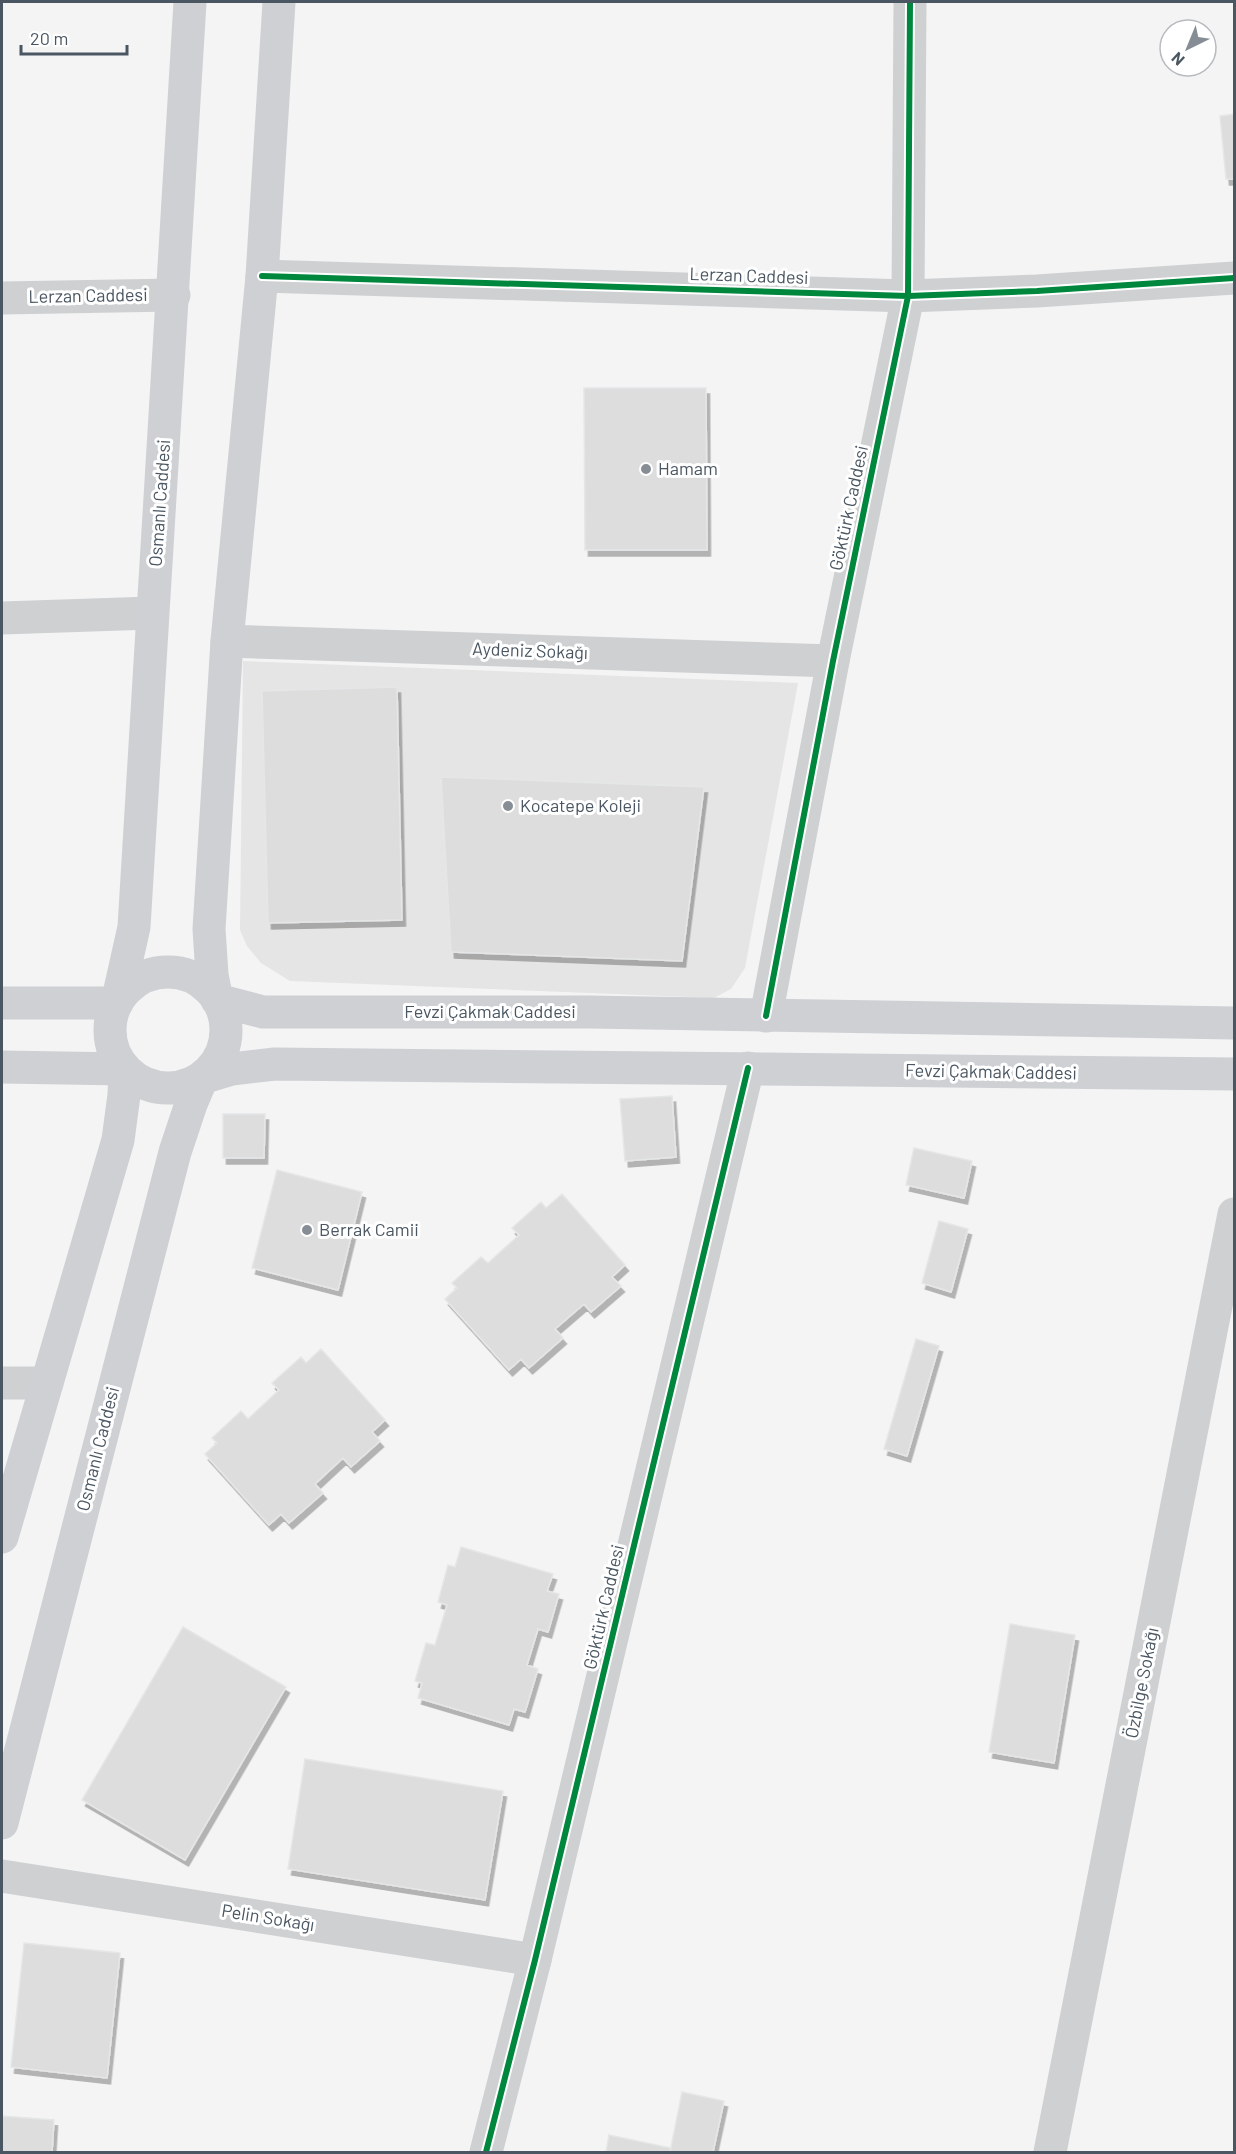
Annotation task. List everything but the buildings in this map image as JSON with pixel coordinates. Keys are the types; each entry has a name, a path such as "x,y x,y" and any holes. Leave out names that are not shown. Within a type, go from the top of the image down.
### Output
{"main road":[{"name":"Osmanlı Caddesi","path":"117,1003 134,927 190,2"},
{"path":"217,1000 199,981 185,975 170,972 140,979 117,1003 111,1018 110,1034 114,1053 124,1069 139,1081 157,1088 177,1088 202,1077 217,1060 226,1037 225,1018 217,1000 212,975 209,929 227,641 262,276 279,2"},
{"name":"Fevzi Çakmak Caddesi","path":"217,1000 263,1012 590,1012 1234,1023"},
{"path":"2,1003 117,1003"},
{"path":"748,1068 766,1016"},
{"name":"Fevzi Çakmak Caddesi","path":"202,1077 232,1069 275,1064 1234,1074"},
{"path":"2,1067 124,1069"},
{"path":"2,1537 118,1140 124,1095 124,1069"},
{"name":"Osmanlı Caddesi","path":"2,1823 175,1152 202,1077"}],"street":[{"name":"Göktürk Caddesi","path":"766,1016 833,662 908,296 910,2"},
{"name":"Lerzan Caddesi","path":"262,276 908,296 1037,291 1234,278"},
{"name":"Lerzan Caddesi","path":"2,298 174,294"},
{"path":"2,618 152,613"},
{"name":"Aydeniz Sokağı","path":"227,641 833,662"},
{"name":"Göktürk Caddesi","path":"486,2152 535,1960 748,1068"},
{"name":"Özbilge Sokağı","path":"1050,2152 1234,1214"},
{"path":"2,1383 47,1383"},
{"name":"Pelin Sokağı","path":"2,1876 535,1960"}],"shaded area":[{"name":"Kocatepe Koleji","path":"243,661 798,683 745,968 731,989 714,998 290,981 261,963 247,946 240,930"}],"cycle path":[{"path":"766,1016 833,661 908,296 910,2"},
{"path":"262,276 908,296 1037,291 1234,278"},
{"path":"486,2152 535,1960 748,1068"}],"place":[{"name":"Hamam","path":"646,469"},
{"name":"Kocatepe Koleji","path":"508,806"},
{"name":"Berrak Camii","path":"307,1230"}]}
